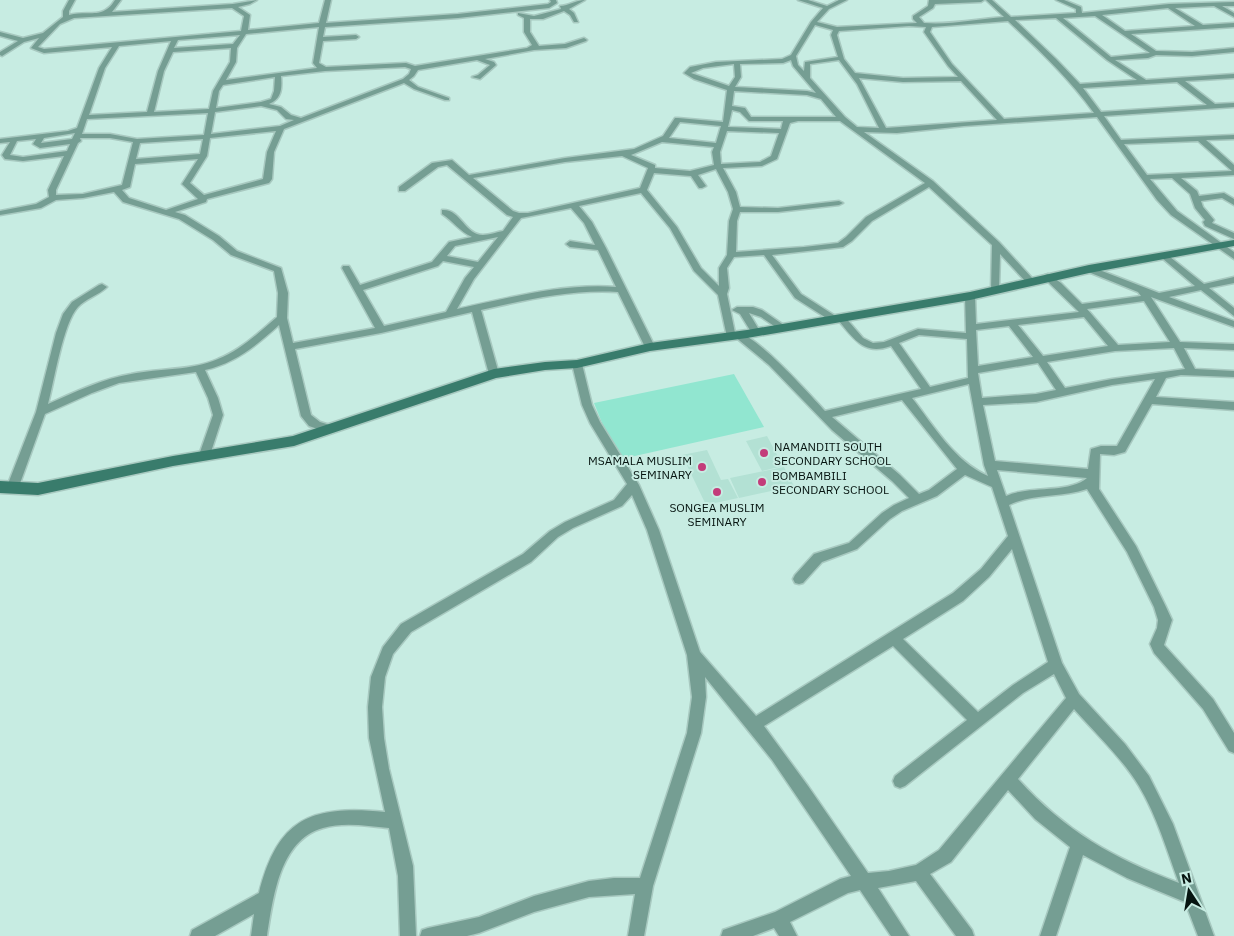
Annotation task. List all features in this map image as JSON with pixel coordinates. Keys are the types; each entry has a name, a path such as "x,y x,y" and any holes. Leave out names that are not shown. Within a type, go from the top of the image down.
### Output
{"street":[{"path":"66,18 66,11 72,0"},
{"path":"105,14 115,8 118,0"},
{"path":"1,55 36,46 66,18 233,6 254,0"},
{"path":"325,69 316,63 328,0"},
{"path":"512,10 527,18 569,11 582,0"},
{"path":"801,0 827,8"},
{"path":"822,97 807,93 731,89 691,76 687,71 706,64 783,61 793,56 813,23 827,8 844,0"},
{"path":"982,0 932,1 931,7 916,16 916,19 925,25 926,32 962,79 1002,121"},
{"path":"989,0 1054,60 1078,86 1160,198 1174,213 1234,256"},
{"path":"1059,0 1079,11"},
{"path":"1136,0 1146,8"},
{"path":"1212,0 1234,15"},
{"path":"0,34 24,40 44,51 322,25 453,16 512,10 553,3 569,11 576,21"},
{"path":"813,23 837,29 1010,19 1079,11 1098,14 1169,6 1234,4"},
{"path":"203,198 186,184 202,156 208,136 216,91 233,62 233,51 244,33 247,15 233,6"},
{"path":"1169,6 1201,27"},
{"path":"527,32 559,13"},
{"path":"1098,14 1122,33 1154,53"},
{"path":"1055,15 1071,25 1090,44 1124,71 1148,82"},
{"path":"527,18 527,32 534,44 534,48"},
{"path":"1122,33 1189,30 1201,27 1234,25"},
{"path":"837,29 834,35 842,56 840,59"},
{"path":"1,55 24,40 47,34"},
{"path":"320,39 356,37"},
{"path":"150,114 161,71 176,39"},
{"path":"220,83 325,69 406,66 415,68 534,48 566,46 584,40"},
{"path":"54,198 52,190 78,136 102,68 116,44"},
{"path":"170,50 235,46"},
{"path":"1110,60 1148,56 1154,53 1192,54 1234,50"},
{"path":"793,56 795,65 842,119 930,183 996,244 1030,281"},
{"path":"474,77 480,77 493,65 479,58"},
{"path":"840,59 867,96 884,131"},
{"path":"806,77 807,63 840,59"},
{"path":"722,294 724,288 723,268 731,255 733,221 737,209 716,158 718,145 730,108 731,89 738,76 738,64"},
{"path":"41,137 37,144 40,146 78,136 110,136 137,141 281,128 404,80 412,75 415,68"},
{"path":"260,105 275,97 278,74"},
{"path":"853,75 903,80 962,79"},
{"path":"1078,86 1234,76"},
{"path":"1178,79 1213,106"},
{"path":"404,80 416,88 447,100"},
{"path":"85,117 212,110 260,105 279,108 290,117 304,120"},
{"path":"855,129 884,131 1234,105"},
{"path":"730,108 742,110 746,118 755,120 842,119"},
{"path":"652,170 694,174 718,166 748,166 771,161 780,145 785,124 791,119"},
{"path":"468,177 565,160 623,154 662,140 672,131 678,120 751,130 783,131"},
{"path":"751,130 755,120"},
{"path":"167,212 198,203 203,198 266,181 268,179 270,148 273,139 281,128"},
{"path":"0,141 69,133 78,136"},
{"path":"1118,142 1234,137"},
{"path":"15,139 6,156 8,157 23,158 70,153"},
{"path":"1200,139 1234,169"},
{"path":"662,140 718,145"},
{"path":"1156,140 1165,148"},
{"path":"0,213 38,206 54,198 117,190 126,187 137,141"},
{"path":"623,154 649,164 652,170"},
{"path":"132,162 202,156"},
{"path":"402,190 426,170 441,163 452,163 510,213 518,216 642,190"},
{"path":"642,190 652,170"},
{"path":"1146,177 1234,173"},
{"path":"694,174 702,186"},
{"path":"1173,175 1189,188 1197,199 1200,208 1210,220 1207,222 1208,224 1234,236"},
{"path":"731,255 811,250 840,245 849,239 869,219 930,183"},
{"path":"117,190 126,200 182,217 246,260 271,266 278,270 283,294 282,318 306,416 316,426 328,430"},
{"path":"642,190 673,227 697,269 722,294 734,335 772,360 824,415 891,473 918,500"},
{"path":"1197,199 1224,195 1234,203"},
{"path":"737,209 778,210 839,203"},
{"path":"574,205 588,222 602,248 650,347"},
{"path":"445,212 456,219 465,231 480,238"},
{"path":"450,314 470,278 518,216"},
{"path":"358,288 423,269 443,258 452,244 506,233"},
{"path":"570,244 602,248"},
{"path":"994,289 996,244"},
{"path":"102,287 75,304 68,314 61,333 41,412 6,488 38,489 206,454 294,441 494,374 526,368 577,364 650,347 756,333 970,296 1089,268 1234,244"},
{"path":"766,252 798,296 837,319 860,340 871,346 885,345 918,332 970,332 1084,311 1144,294"},
{"path":"1165,256 1203,287 1234,322"},
{"path":"443,258 480,265"},
{"path":"346,268 381,330"},
{"path":"1089,268 1144,294 1158,296 1234,322"},
{"path":"1048,277 1084,311 1115,348"},
{"path":"1158,296 1234,280"},
{"path":"289,347 347,338 476,308 592,288 623,290"},
{"path":"1144,294 1178,345 1192,372"},
{"path":"970,296 973,375 990,465 1056,665 1074,699 1120,749 1144,781 1165,824 1206,936"},
{"path":"476,308 494,374"},
{"path":"727,311 749,309 756,311 783,328"},
{"path":"742,311 756,333"},
{"path":"41,412 100,386 120,380 217,364 234,356 282,318"},
{"path":"1012,324 1064,393"},
{"path":"893,342 928,391"},
{"path":"824,415 928,391 973,375 1041,360 1115,348 1178,345 1234,347"},
{"path":"577,364 587,405 595,423 633,485 653,530 694,655 698,677 694,732 645,886 636,936"},
{"path":"199,368 213,398 218,416 206,454"},
{"path":"978,402 1036,398 1112,382 1163,374 1192,372 1234,374"},
{"path":"1163,374 1151,400 1121,449 1114,452 1100,449 1095,452 1092,478 1093,490 1132,549 1160,607 1165,620 1164,628 1157,644 1159,649 1208,704 1234,746"},
{"path":"904,397 947,453 964,469 997,486"},
{"path":"1151,400 1234,406"},
{"path":"990,465 1092,478"},
{"path":"799,578 818,558 854,546 886,516 944,486 964,469"},
{"path":"1002,503 1022,494 1079,488 1092,478"},
{"path":"408,936 407,882 377,737 374,709 376,685 383,662 395,638 406,628 527,558 554,534 569,525 618,502 633,485"},
{"path":"753,725 788,705 973,586 997,560 1014,537"},
{"path":"894,638 977,721"},
{"path":"694,655 735,700 803,792 901,936"},
{"path":"900,781 1018,689 1056,665"},
{"path":"729,936 778,919 846,885 864,881 890,879 919,872 944,856 1074,699"},
{"path":"1008,779 1045,818 1079,844 1121,869 1191,896"},
{"path":"259,936 265,899 287,841 300,829 321,820 342,817 395,821"},
{"path":"1048,936 1079,844"},
{"path":"919,872 966,936"},
{"path":"428,936 479,925 534,904 588,889 614,886 645,886"},
{"path":"198,936 265,899"},
{"path":"778,919 789,936"}],"shaded area":[{"name":"NAMANDITI SOUTH SECONDARY SCHOOL","path":"767,436 783,466 762,471 746,441"},
{"path":"707,450 721,480 728,479 738,498 706,505 682,455"},
{"name":"BOMBAMBILI SECONDARY SCHOOL","path":"784,467 794,486 739,498 730,478"}],"green space":[{"path":"734,374 764,427 617,460 594,403"}],"place":[{"name":"NAMANDITI SOUTH SECONDARY SCHOOL","path":"764,453"},
{"name":"MSAMALA MUSLIM SEMINARY","path":"702,467"},
{"name":"BOMBAMBILI SECONDARY SCHOOL","path":"762,482"},
{"name":"SONGEA MUSLIM SEMINARY","path":"717,492"}]}
